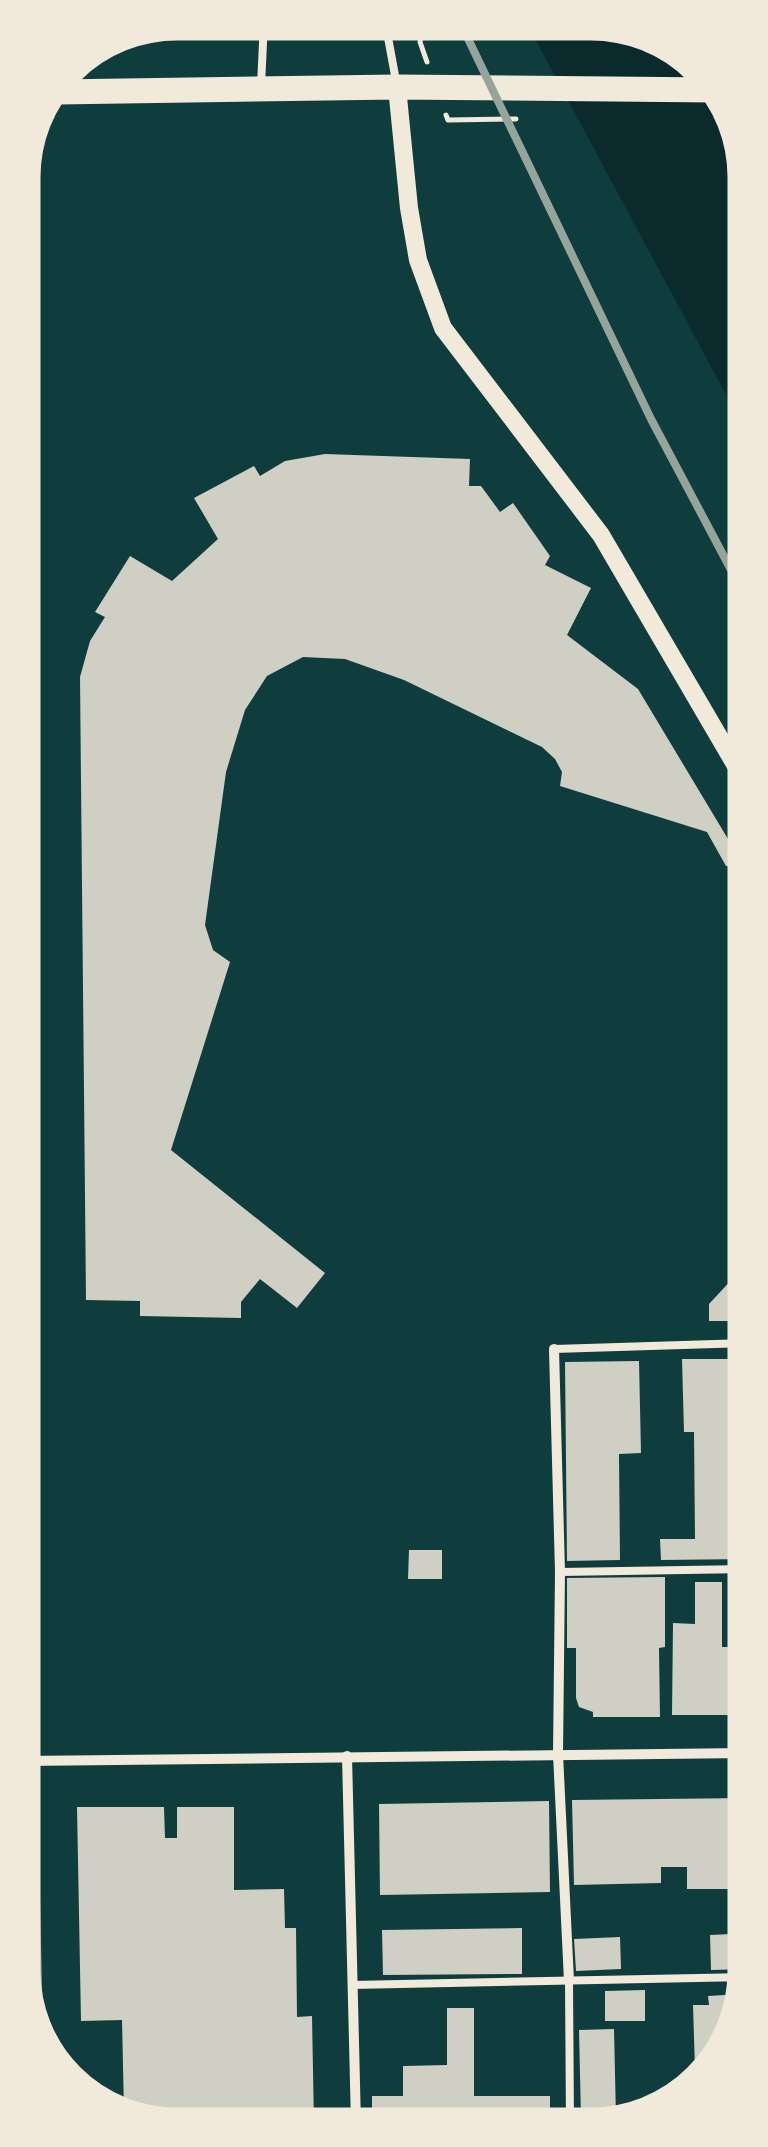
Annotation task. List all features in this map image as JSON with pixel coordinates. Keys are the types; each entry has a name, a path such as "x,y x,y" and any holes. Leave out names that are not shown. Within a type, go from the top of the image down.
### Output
{"main road":[{"path":"67,92 398,87 700,90"}],"street":[{"path":"398,87 418,260 443,328 601,536 730,756"},
{"path":"554,1349 560,1572 558,1754 568,1981"},
{"path":"38,1761 730,1753"},
{"path":"347,1756 356,2109"}],"lane":[{"path":"260,90 263,38"},
{"path":"387,38 398,87"},
{"path":"554,1349 730,1344"},
{"path":"560,1572 730,1570"},
{"path":"352,1986 730,1978"},
{"path":"568,1981 570,2109"}],"path":[{"path":"448,120 528,119"}],"water":[{"path":"535,38 592,38 636,45 669,61 704,95 728,149 730,402"}],"building":[{"path":"325,454 470,459 469,486 481,486 500,512 513,503 550,556 545,565 591,588 567,635 638,689 730,842 730,867 707,832 560,786 562,772 542,747 404,680 345,659 303,657 267,676 245,710 226,772 205,925 213,950 230,962 171,1150 325,1273 297,1308 260,1279 241,1302 241,1318 140,1316 140,1301 86,1300 80,677 90,641 105,617 95,612 130,556 172,581 218,539 194,498 254,466 260,476 285,461"},
{"path":"730,1281 730,1321 709,1321 709,1304"},
{"path":"682,1359 730,1359 730,1559 661,1560 660,1539 695,1539 694,1432 684,1432"},
{"path":"639,1361 641,1453 619,1454 620,1560 567,1561 565,1362"},
{"path":"409,1550 442,1550 442,1579 408,1579"},
{"path":"665,1577 665,1647 659,1648 660,1717 593,1717 593,1712 579,1707 576,1698 576,1648 567,1648 567,1578"},
{"path":"695,1582 722,1582 722,1647 730,1647 730,1715 672,1715 673,1623 695,1624"},
{"path":"730,1798 730,1889 687,1889 687,1867 661,1867 661,1883 574,1885 572,1800"},
{"path":"549,1801 550,1892 380,1895 379,1804"},
{"path":"77,1807 164,1807 165,1838 177,1838 177,1807 234,1807 234,1890 284,1889 285,1928 296,1928 297,2017 312,2016 314,2109 176,2109 132,2102 124,2098 122,2020 81,2021"},
{"path":"522,1928 522,1974 383,1975 382,1930"},
{"path":"730,1934 730,1969 711,1970 710,1935"},
{"path":"620,1937 621,1969 576,1971 574,1939"},
{"path":"645,1990 645,2021 605,2021 605,1991"},
{"path":"728,1995 720,2024 695,2063 693,2005 709,2005 708,1996"},
{"path":"447,2008 474,2008 474,2096 550,2096 550,2109 372,2109 372,2096 403,2096 403,2066 447,2065"},
{"path":"614,2029 616,2107 581,2109 579,2030"}],"railway":[{"path":"468,38 651,419 730,568"}]}
